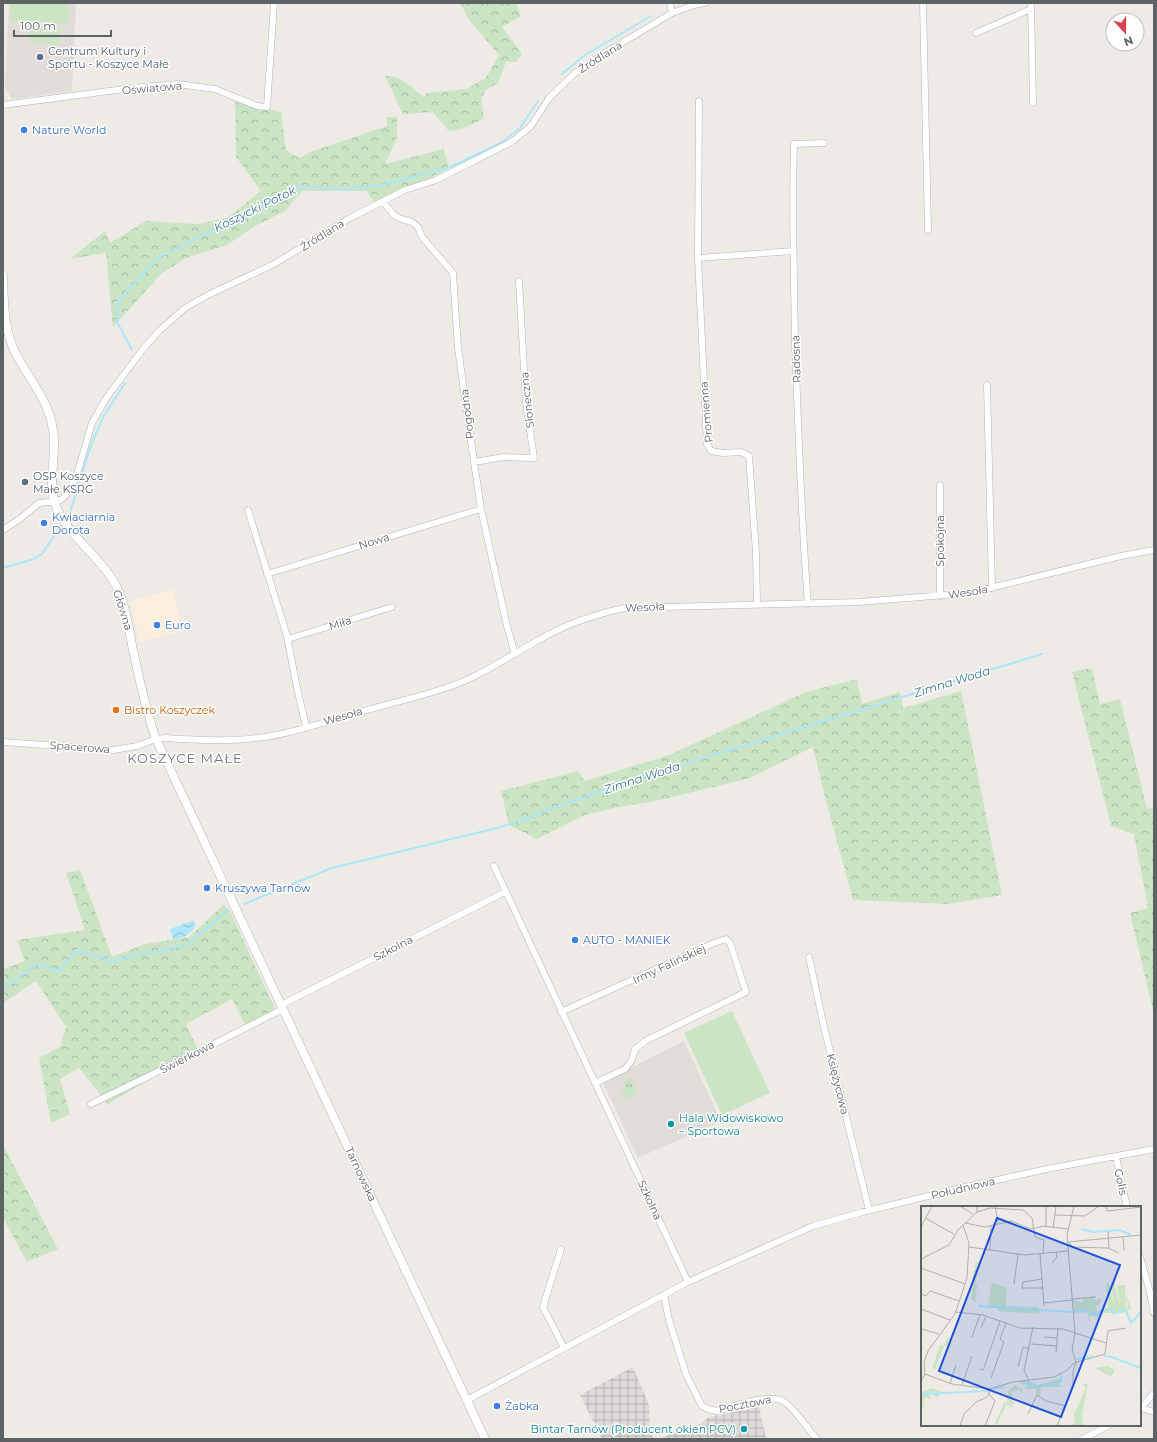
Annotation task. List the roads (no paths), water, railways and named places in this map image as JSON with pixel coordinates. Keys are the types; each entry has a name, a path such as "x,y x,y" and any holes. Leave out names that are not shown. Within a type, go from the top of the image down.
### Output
{"street":[{"name":"Oświatowa","path":"3,105 178,84 215,89 257,106 266,107 274,3"},
{"path":"670,3 672,13"},
{"name":"Źródlana","path":"3,530 21,518 39,503 54,503 62,499 68,493 77,474 92,423 107,397 143,349 160,330 185,308 208,295 274,264 350,218 404,190 436,180 512,141 531,126 549,98 575,73 672,13 694,5 705,3"},
{"path":"923,3 928,230"},
{"path":"976,33 1031,6 1033,104"},
{"name":"Promienna","path":"699,101 698,258 707,444 711,451 723,453 741,452 749,456 756,552 757,604"},
{"name":"Radosna","path":"808,604 804,553 796,382 792,193 794,144 824,143"},
{"name":"Pogodna","path":"383,202 394,215 412,222 418,227 422,237 453,273 458,348 474,462 482,509 507,626 515,654"},
{"path":"698,258 793,251"},
{"name":"Główna","path":"3,274 5,315 8,333 15,352 47,406 52,421 55,452 52,486 54,503 66,524 111,577 119,592 124,606 145,704 156,739 235,909"},
{"name":"Słoneczna","path":"474,462 504,457 534,458 526,403 518,281"},
{"path":"987,385 992,588"},
{"name":"Spokojna","path":"940,485 940,596"},
{"name":"Nowa","path":"267,574 482,509"},
{"path":"248,510 288,639 306,726"},
{"name":"Wesoła","path":"156,739 165,738 224,741 264,737 422,695 459,683 487,670 538,640 577,621 594,615 624,608 859,602 970,593 1121,556 1154,550"},
{"name":"Miła","path":"288,639 392,607"},
{"name":"Spacerowa","path":"3,742 114,750 137,746 156,739"},
{"name":"Szkolna","path":"494,866 688,1282"},
{"name":"Szkolna","path":"282,1007 505,892"},
{"name":"Tarnowska","path":"235,909 485,1439"},
{"name":"Irmy Falińskiej","path":"561,1012 714,943 726,939 730,943 746,992 647,1040 635,1049 632,1060 625,1069 595,1083"},
{"name":"Księżycowa","path":"809,957 824,1027 869,1210"},
{"name":"Świerkowa","path":"91,1104 282,1007"},
{"name":"Południowa","path":"688,1282 813,1226 869,1210 1047,1169 1154,1149"},
{"name":"Golis","path":"1116,1157 1127,1206"},
{"path":"561,1248 543,1307 564,1348"},
{"path":"1141,1260 1154,1313"},
{"path":"467,1400 688,1282"},
{"name":"Pocztowa","path":"664,1295 669,1320 686,1374 702,1406 717,1411 769,1398 778,1399 786,1402 816,1439"},
{"path":"1154,1392 1141,1408 1154,1412"},
{"path":"1083,1439 1107,1426"}],"water":[{"path":"194,920 195,928 184,937 174,940 170,929"}],"waterway":[{"name":"Koszycki Potok","path":"562,74 585,55 651,16"},
{"name":"Koszycki Potok","path":"132,350 117,322 118,301 159,257 299,187 344,189 382,185 450,167 501,143 520,128 538,101"},
{"name":"Koszycki Potok","path":"69,516 90,448 103,417 125,383"},
{"name":"Koszycki Potok","path":"3,568 34,559 42,554 59,529"},
{"name":"Zimna Woda","path":"244,904 332,868 501,827 635,779 1042,654"},
{"name":"Zimna Woda","path":"3,989 37,964 59,971 77,950 112,961 187,945 228,910"}],"place":[{"name":"Centrum Kultury i Sportu - Koszyce Małe","path":"40,57"},
{"name":"Nature World","path":"24,130"},
{"name":"OSP Koszyce Małe KSRG","path":"25,482"},
{"name":"Kwiaciarnia Dorota","path":"44,523"},
{"name":"Euro","path":"157,625"},
{"name":"Bistro Koszyczek","path":"116,710"},
{"name":"Kruszywa Tarnów","path":"207,888"},
{"name":"AUTO - MANIEK","path":"575,940"},
{"name":"Hala Widowiskowo – Sportowa","path":"671,1124"},
{"name":"Żabka","path":"497,1406"},
{"name":"Bintar Tarnów (Producent okien PCV)","path":"744,1429"}],"district":[{"name":"KOSZYCE MAŁE","path":"185,758"}]}
